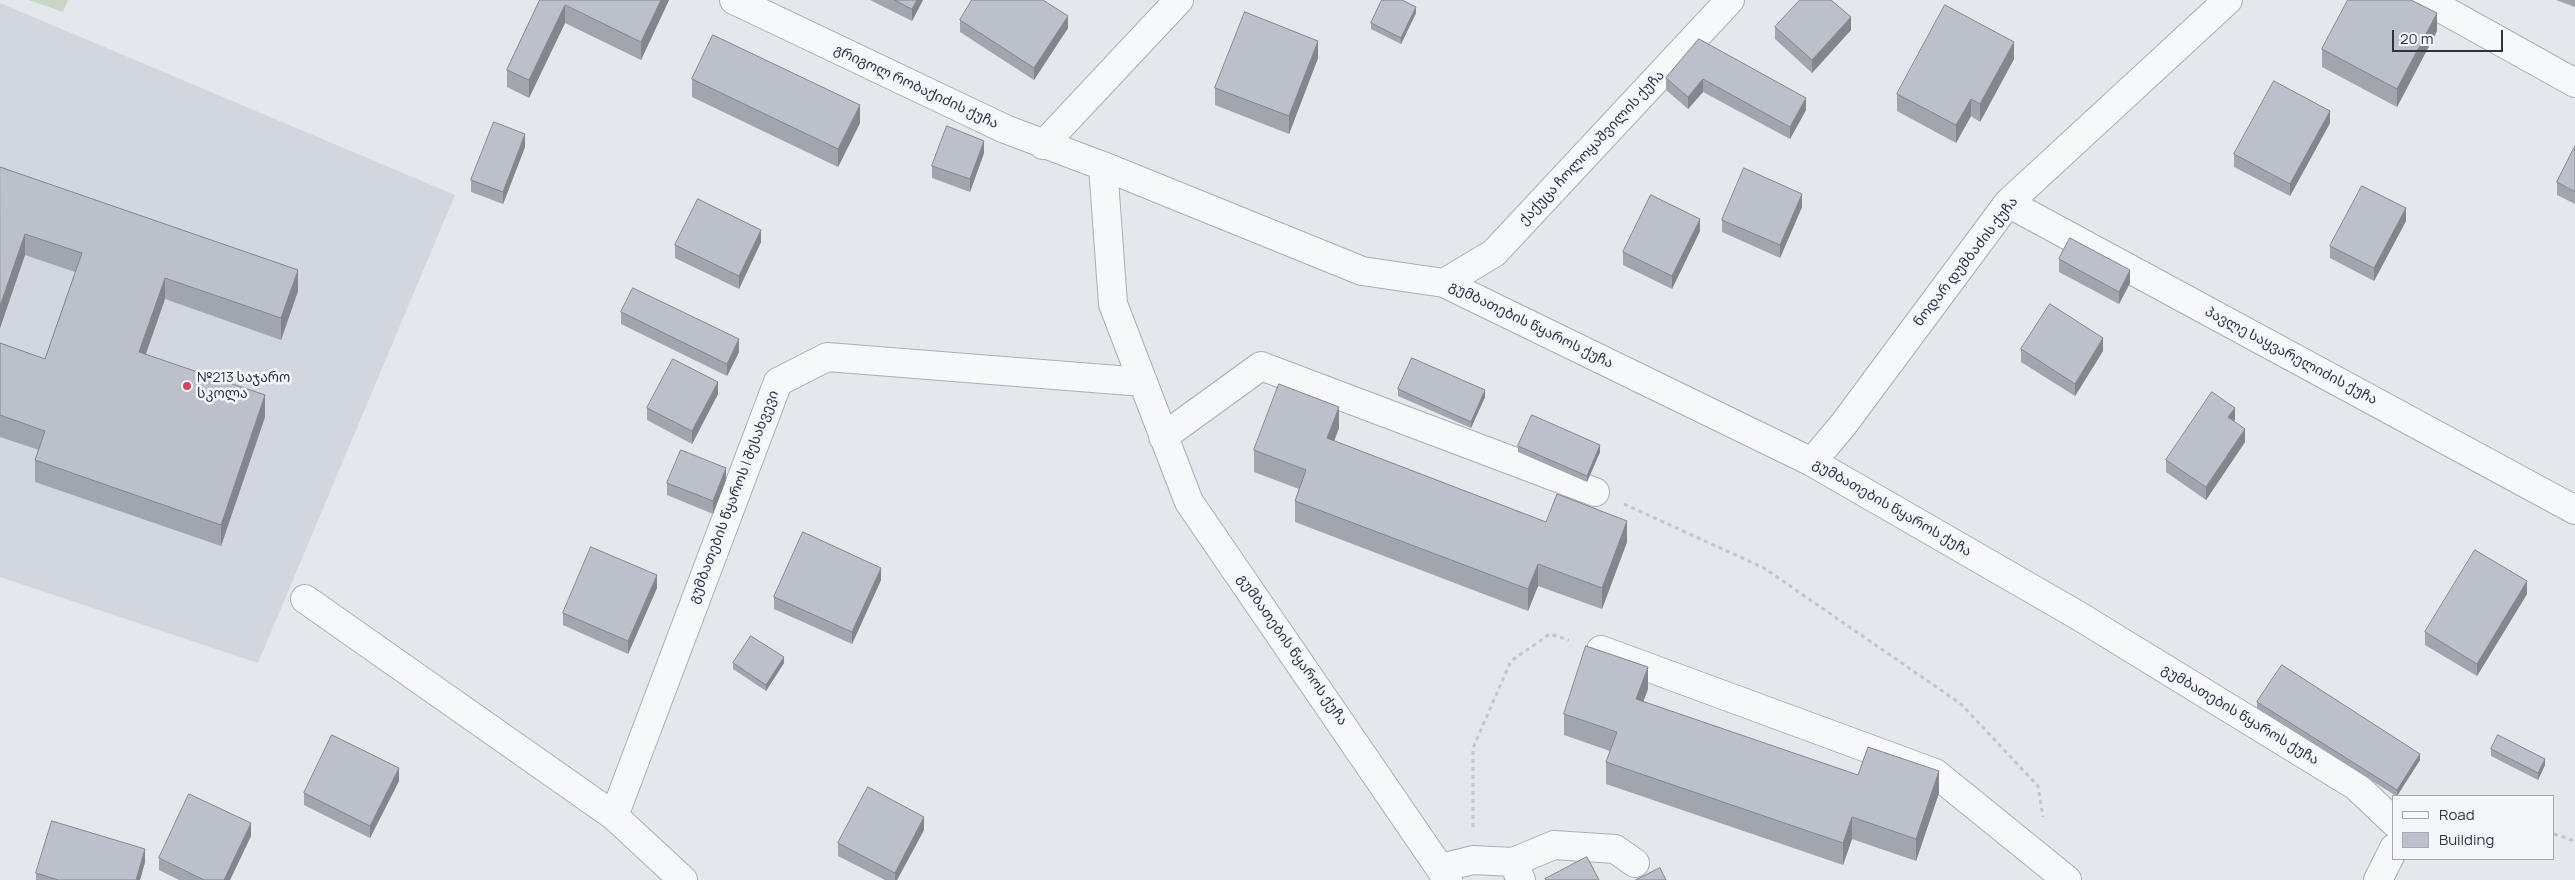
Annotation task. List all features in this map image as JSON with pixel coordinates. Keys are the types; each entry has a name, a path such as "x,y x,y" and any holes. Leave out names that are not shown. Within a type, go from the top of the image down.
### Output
{"street":[{"name":"გრიგოლ რობაქიძის ქუჩა","path":"734,0 1005,129 1043,145 1103,166"},
{"path":"1043,145 1179,0"},
{"name":"ქაქუცა ჩოლოყაშვილის ქუჩა","path":"1444,283 1494,253 1730,0"},
{"name":"ნოდარ დუმბაძის ქუჩა","path":"1812,462 1843,425 2008,203 2228,0"},
{"path":"2426,0 2575,83"},
{"name":"გუმბათების წყაროს ქუჩა","path":"1445,874 1189,502 1113,304 1103,166 1362,270 1444,283 1812,462 2079,616 2356,786 2392,820"},
{"name":"პავლე საყვარელიძის ქუჩა","path":"2008,203 2575,510"},
{"name":"გუმბათების წყაროს I შესახვევი","path":"614,816 778,382 827,357 1143,382"},
{"path":"1163,437 1261,366 1595,492"},
{"path":"305,599 614,816 683,880"},
{"path":"1601,650 1935,773 2058,873"},
{"path":"1445,874 1473,860 1517,871 1554,845 1615,848 1635,863"},
{"path":"2378,880 2392,852"}],"path":[{"path":"1595,492 1662,520 1764,568 1961,704 2038,786 2058,873"},
{"path":"1473,860 1473,748 1510,661 1550,634 1601,650"},
{"path":"2555,834 2575,841"}],"shaded area":[{"name":"№213 საჯარო სკოლა","path":"0,3 455,195 258,663 0,577"}],"green space":[{"path":"29,0 68,0 63,12"}],"building":[{"path":"540,0 661,0 641,42 565,5 529,80 507,70"},
{"path":"895,0 917,0 912,9"},
{"path":"972,0 1043,0 1068,16 1034,68 960,20"},
{"path":"1382,0 1402,0 1416,7 1401,38 1371,23"},
{"path":"1800,0 1831,0 1851,17 1812,60 1775,27"},
{"path":"2348,0 2411,0 2437,13 2397,89 2322,49"},
{"path":"1945,5 2014,42 1980,104 1971,99 1956,125 1897,94"},
{"path":"1245,12 1318,41 1289,116 1215,88"},
{"path":"713,35 860,105 838,149 692,79"},
{"path":"1699,39 1806,98 1790,127 1703,79 1688,97 1666,78"},
{"path":"2274,81 2330,111 2290,184 2234,154"},
{"path":"494,122 525,134 503,192 471,180"},
{"path":"947,126 984,141 970,179 932,166"},
{"path":"2575,146 2575,192 2557,182"},
{"path":"0,167 298,270 281,318 165,278 139,352 265,395 221,525 35,460 45,431 0,415 0,343 45,359 82,253 25,234 0,306"},
{"path":"1744,168 1802,194 1780,245 1722,220"},
{"path":"2362,186 2406,208 2374,268 2330,246"},
{"path":"1651,195 1700,219 1672,276 1623,252"},
{"path":"698,199 761,230 739,276 675,245"},
{"path":"2070,238 2130,270 2119,292 2059,259"},
{"path":"633,288 739,339 727,364 621,312"},
{"path":"2050,304 2103,338 2075,384 2021,349"},
{"path":"1412,358 1485,390 1471,422 1398,389"},
{"path":"673,359 718,382 692,431 647,408"},
{"path":"1279,384 1339,407 1327,438 1546,522 1557,494 1627,521 1602,588 1538,564 1528,589 1295,501 1306,470 1254,450"},
{"path":"2212,392 2235,408 2228,417 2245,429 2206,487 2166,460"},
{"path":"1532,415 1600,445 1587,476 1518,446"},
{"path":"681,450 726,468 713,501 667,483"},
{"path":"803,532 881,568 852,632 774,597"},
{"path":"591,547 657,575 628,641 563,613"},
{"path":"2475,550 2527,581 2477,664 2425,632"},
{"path":"751,636 784,657 766,685 733,663"},
{"path":"1586,646 1648,667 1636,699 1858,775 1868,747 1939,771 1916,839 1852,817 1843,843 1606,762 1617,732 1564,714"},
{"path":"2282,665 2420,754 2397,790 2257,702"},
{"path":"332,735 399,768 370,826 304,793"},
{"path":"2498,735 2545,759 2538,773 2491,749"},
{"path":"868,787 924,817 895,873 838,843"},
{"path":"189,794 251,823 224,880 204,880 159,858"},
{"path":"52,821 145,849 136,880 58,880 36,873"},
{"path":"1587,857 1599,880 1545,879"},
{"path":"1660,868 1666,880 1636,880"}],"place":[{"name":"№213 საჯარო სკოლა","path":"187,386"}]}
